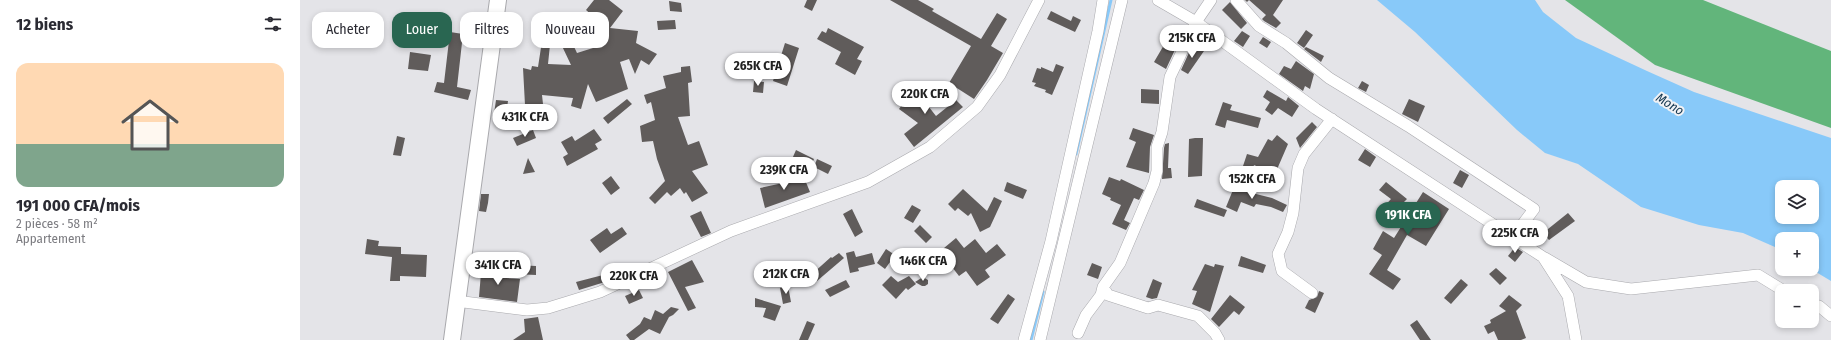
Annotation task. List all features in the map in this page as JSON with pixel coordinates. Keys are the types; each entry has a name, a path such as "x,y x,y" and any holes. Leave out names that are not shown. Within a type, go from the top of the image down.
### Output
{"street":[{"path":"452,340 456,301 498,0"},
{"path":"456,301 528,310 548,308 600,292 731,232 868,182 930,147 977,107 1000,74 1040,0"},
{"path":"1024,340 1053,234 1092,61 1103,0"},
{"path":"1040,340 1122,0"},
{"path":"1158,0 1196,22 1332,119 1542,257 1586,282 1631,289 1758,275 1775,285"},
{"path":"1078,332 1086,315 1102,295 1103,286 1120,263 1154,183 1157,171 1157,147 1162,132 1170,77 1196,22 1211,0"},
{"path":"1236,0 1259,26 1286,43 1329,78 1408,126 1534,208 1513,237"},
{"path":"1312,293 1282,271 1278,254 1288,232 1293,213 1298,168 1304,154 1332,119"},
{"path":"1542,257 1568,296 1576,340"},
{"path":"1103,286 1108,295 1148,308 1158,305 1198,316 1215,333 1219,340"},
{"path":"1819,306 1831,316"}],"green space":[{"path":"1565,0 1703,0 1831,51 1831,128 1655,65"}],"water":[{"name":"Mono","path":"1377,0 1535,0 1543,12 1576,38 1694,92 1831,138 1831,281 1819,274 1819,232 1775,232 1775,247 1743,233 1699,225 1641,207 1578,164 1545,153 1517,130 1415,32"}],"building":[{"path":"594,0 609,0 623,11 610,28 638,31 636,43 657,54 649,65 641,60 635,74 629,59 620,62 628,89 596,102 588,84 581,109 571,106 573,98 542,95 543,104 525,105 523,68 531,70 532,66 538,67 541,48 550,48 548,64 571,65 563,48 575,48 577,53 593,48 609,48 609,12 588,12 586,10"},
{"path":"807,0 817,0 812,11 804,7"},
{"path":"890,0 918,0 934,9 932,11 981,39 997,13 1007,19 991,46 1003,53 974,99 949,83 971,46"},
{"path":"1249,0 1283,0 1273,15 1281,23 1276,28 1264,21 1262,19 1266,15"},
{"path":"669,1 681,3 682,12 670,11"},
{"path":"1230,2 1247,23 1241,29 1222,10"},
{"path":"1051,11 1071,21 1073,16 1081,20 1075,32 1047,19"},
{"path":"675,20 676,29 658,30 657,21"},
{"path":"828,28 864,47 857,59 862,61 855,75 835,64 841,52 817,39 822,31 826,33"},
{"path":"1306,30 1313,35 1304,48 1297,43"},
{"path":"1242,31 1250,36 1243,47 1234,41"},
{"path":"452,32 460,34 460,48 461,48 457,87 471,90 468,100 434,92 437,82 444,83 448,48 452,48"},
{"path":"1171,33 1180,39 1166,69 1154,62"},
{"path":"1263,37 1271,42 1267,48 1259,43"},
{"path":"785,43 799,48 787,86 773,81"},
{"path":"1192,46 1196,46 1204,51 1188,74 1181,70"},
{"path":"1306,47 1324,56 1321,62 1304,49"},
{"path":"410,52 431,55 428,71 408,69"},
{"path":"1296,61 1314,74 1310,89 1305,86 1303,91 1279,74 1284,66 1291,69"},
{"path":"1056,64 1064,67 1052,95 1045,92 1046,90 1034,86 1036,83 1032,82 1037,68 1041,69 1041,67 1053,72"},
{"path":"690,66 692,82 688,83 690,116 678,117 688,145 699,141 708,165 692,171 708,193 692,202 686,192 684,194 680,188 671,196 667,192 655,204 649,198 665,181 657,159 653,141 642,142 640,126 655,120 651,102 647,104 644,95 666,88 663,76 681,72 681,67"},
{"path":"754,81 764,82 763,93 753,92"},
{"path":"1362,81 1369,85 1366,92 1358,88"},
{"path":"918,83 932,92 925,102 936,116 956,100 963,107 914,147 904,134 918,123 899,109"},
{"path":"1141,89 1159,90 1159,104 1141,103"},
{"path":"1267,90 1286,101 1288,97 1299,106 1292,117 1278,108 1272,115 1265,110 1270,102 1263,97"},
{"path":"627,99 632,104 608,124 603,118"},
{"path":"1409,99 1425,106 1418,122 1402,114"},
{"path":"496,100 508,101 506,115 494,114"},
{"path":"1223,102 1232,105 1230,110 1261,118 1258,128 1227,120 1225,128 1215,125"},
{"path":"1312,122 1317,127 1300,148 1296,138"},
{"path":"1133,128 1154,135 1150,147 1149,173 1126,167 1136,142 1129,139"},
{"path":"594,129 602,140 595,144 598,149 567,166 563,157 568,154 561,142 572,136 575,141"},
{"path":"533,130 536,138 517,146 513,138"},
{"path":"1277,135 1288,144 1275,174 1254,165 1252,172 1242,169 1247,154 1258,157 1268,139 1272,141"},
{"path":"397,136 405,138 401,156 393,155"},
{"path":"1203,138 1202,176 1188,177 1189,139"},
{"path":"1169,143 1168,168 1171,168 1172,178 1162,179 1164,148 1165,144"},
{"path":"1365,149 1376,157 1370,167 1358,160"},
{"path":"796,150 814,159 807,174 789,166"},
{"path":"528,158 535,172 523,174"},
{"path":"817,159 832,166 828,174 814,167"},
{"path":"1460,170 1469,175 1462,188 1453,183"},
{"path":"803,175 810,192 765,208 760,188 783,183"},
{"path":"611,176 620,188 611,195 602,183"},
{"path":"1109,177 1120,181 1121,179 1144,190 1139,200 1134,198 1124,220 1130,223 1126,230 1112,224 1121,205 1102,194"},
{"path":"1007,182 1027,190 1023,199 1004,191"},
{"path":"1386,182 1407,199 1386,220 1379,212 1391,199 1379,190"},
{"path":"1235,185 1244,189 1244,191 1272,198 1287,205 1283,212 1271,207 1256,204 1254,207 1241,202 1237,212 1226,207"},
{"path":"963,189 987,211 994,197 1002,201 990,227 980,232 971,213 968,216 958,208 955,211 948,204"},
{"path":"1423,192 1449,209 1426,246 1407,235 1387,270 1401,279 1393,290 1369,274 1382,255 1373,249 1383,231 1394,238"},
{"path":"481,194 489,194 486,212 479,211"},
{"path":"1197,199 1227,210 1224,217 1194,207"},
{"path":"912,205 921,210 913,223 904,218"},
{"path":"852,209 863,232 855,237 843,214"},
{"path":"701,211 711,233 701,237 690,216"},
{"path":"1568,213 1575,221 1549,240 1543,233"},
{"path":"920,225 932,237 926,243 914,231"},
{"path":"622,227 627,234 600,253 590,240 607,228 611,234"},
{"path":"956,238 964,248 975,239 986,253 997,244 1006,255 985,270 990,277 977,286 966,271 959,276 945,258 944,259 938,253"},
{"path":"367,239 379,241 378,246 401,247 401,254 427,255 426,277 400,276 400,281 390,281 392,257 365,254"},
{"path":"1515,247 1523,252 1515,262 1508,256"},
{"path":"886,249 895,255 885,269 877,263"},
{"path":"854,251 856,257 872,253 875,264 858,268 859,271 850,273 846,253"},
{"path":"839,253 844,258 817,281 812,274 831,257 832,258"},
{"path":"1241,256 1266,265 1263,273 1238,266"},
{"path":"692,260 704,282 685,287 696,308 688,311 668,272"},
{"path":"482,261 492,262 490,277 520,279 517,302 479,297"},
{"path":"1092,263 1102,267 1098,279 1087,275"},
{"path":"1205,264 1214,267 1215,264 1224,266 1210,312 1192,304 1197,291 1192,290"},
{"path":"515,265 536,266 536,275 514,274"},
{"path":"1496,268 1507,278 1500,285 1489,274"},
{"path":"603,275 605,282 579,290 576,282"},
{"path":"891,276 898,282 909,276 916,284 908,290 906,288 896,299 882,285"},
{"path":"923,277 928,280 928,284 925,286 915,282"},
{"path":"1153,279 1162,283 1157,298 1152,299 1146,297"},
{"path":"1461,279 1468,285 1451,304 1444,298"},
{"path":"846,280 850,287 830,297 825,290"},
{"path":"788,286 791,302 783,304 780,288"},
{"path":"639,290 643,298 629,304 625,296"},
{"path":"1319,291 1324,293 1315,313 1305,308 1309,300 1317,297"},
{"path":"1008,294 1015,299 998,324 990,319"},
{"path":"1230,295 1245,307 1239,315 1234,311 1219,327 1211,319"},
{"path":"1509,295 1522,305 1516,311 1526,338 1521,340 1498,340 1494,331 1488,334 1484,326 1491,323 1490,320 1506,311 1499,306"},
{"path":"755,298 781,306 775,321 763,317 766,308 755,307"},
{"path":"671,307 679,309 669,317 660,334 649,329 634,340 630,340 626,335 640,324 644,317 651,320 655,310 663,314"},
{"path":"538,317 543,340 513,340 525,332 524,319"},
{"path":"1417,320 1431,340 1420,340 1410,325"},
{"path":"807,321 815,324 808,340 799,340"}],"waterway":[{"path":"1076,154 1111,0"},
{"path":"1031,340 1043,292"}]}
